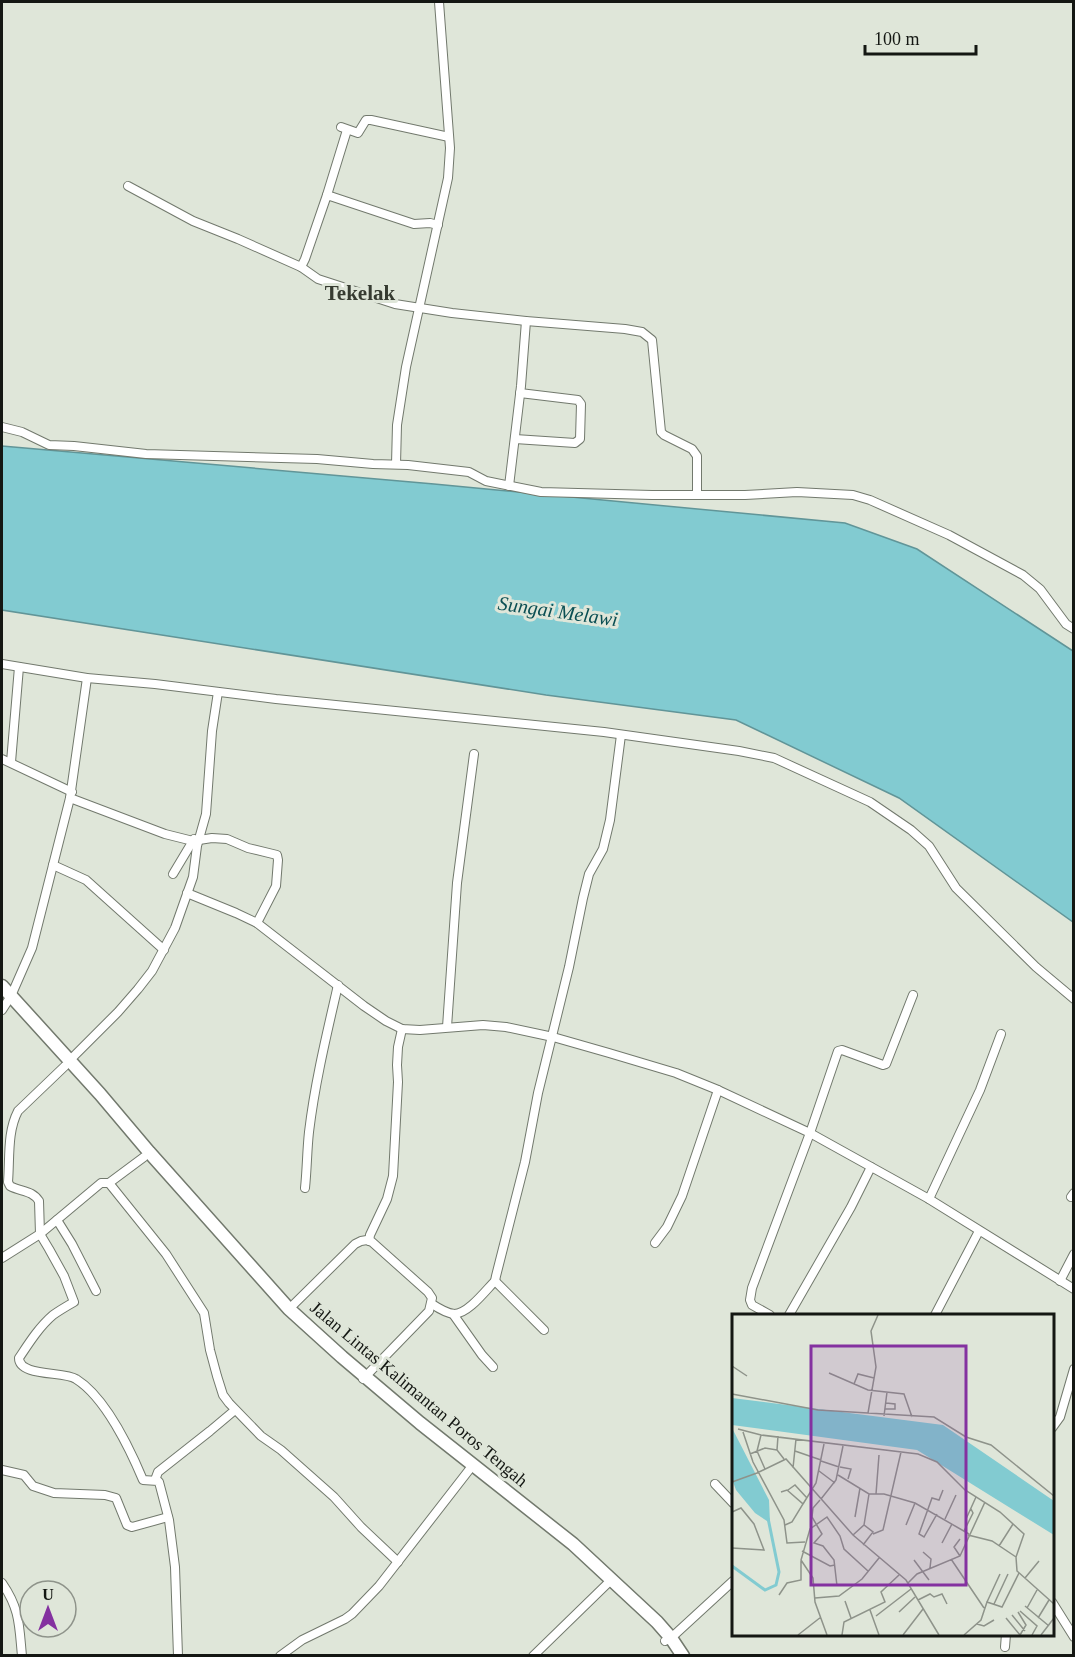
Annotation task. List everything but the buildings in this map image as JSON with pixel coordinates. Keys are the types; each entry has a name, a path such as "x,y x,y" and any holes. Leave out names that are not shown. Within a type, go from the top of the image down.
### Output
{"main road":[{"name":"Jalan Lintas Kalimantan Poros Tengah","path":"2,986 5,1001 100,1094 289,1309 393,1409 569,1549 639,1612 682,1656"},
{"name":"Jalan Lintas Kalimantan Poros Tengah","path":"67,1063 144,1157 284,1313 305,1333 573,1544 657,1622 675,1656"}],"street":[{"path":"396,464 397,425 406,367 438,225 450,148 439,2"},
{"path":"301,267 327,195 344,128 360,132 366,120 371,120 449,137"},
{"path":"128,186 193,221 301,267 318,279 395,304 452,313 642,332 652,340 661,432 692,449 697,456 697,495"},
{"path":"327,195 414,224 438,225"},
{"path":"509,486 526,321"},
{"path":"515,439 575,443 580,439 581,404 578,400 520,393"},
{"path":"2,428 22,432 50,445 146,454 317,459 396,464 468,472 486,480 541,492 697,495 797,492 853,495 870,500 950,535 1023,575 1040,589 1066,624 1074,628"},
{"path":"2,664 87,678 621,735 774,758 870,802 911,830 929,846 956,888 1036,967 1074,999"},
{"path":"11,762 20,667"},
{"path":"5,1001 32,948 71,795 87,678"},
{"path":"173,874 195,843 206,814 212,732 218,692"},
{"path":"453,1314 470,1307 495,1281 513,1215 538,1093 553,1037 589,874 603,849 610,820 621,735"},
{"path":"447,1027 457,883 474,754"},
{"path":"2,759 71,795 165,834 195,843 212,838 227,839 248,848 277,855 276,886 257,923"},
{"path":"178,1656 175,1567 168,1517 159,1482 143,1480 106,1410 84,1385 75,1378 33,1371 20,1365 19,1358 42,1325 57,1312 74,1302 64,1276 39,1234 39,1201 31,1192 10,1186 8,1182 13,1119 18,1111 118,1012 152,971 176,928 193,877 195,843"},
{"path":"52,865 86,880 164,950"},
{"path":"187,893 257,923 386,1021 402,1029 420,1030 483,1024 506,1027 553,1037 676,1073 718,1090 810,1133 930,1199 1074,1289"},
{"path":"305,1188 312,1107 338,985"},
{"path":"768,1314 752,1305 750,1300 752,1288 838,1051 842,1050 883,1065 886,1064 913,995"},
{"path":"369,1241 387,1199 393,1176 398,1082 397,1056 402,1029"},
{"path":"930,1199 980,1090 1001,1034"},
{"path":"655,1244 679,1203 718,1090"},
{"path":"2,1258 39,1234 101,1183 109,1183 144,1157"},
{"path":"790,1314 871,1167"},
{"path":"109,1183 166,1254 204,1313 210,1350 223,1395 261,1436 281,1450 334,1497 361,1527 398,1562"},
{"path":"57,1220 96,1291"},
{"path":"936,1314 979,1231"},
{"path":"289,1309 355,1244 361,1241 369,1241 428,1292 432,1298 429,1311 363,1378"},
{"path":"1060,1281 1074,1254"},
{"path":"495,1281 544,1330"},
{"path":"432,1304 453,1314 493,1367"},
{"path":"1054,1426 1060,1417 1074,1369"},
{"path":"155,1480 158,1472 235,1410"},
{"path":"2,1470 24,1475 33,1486 54,1493 105,1495 116,1498 129,1527 168,1517"},
{"path":"280,1656 302,1640 352,1614 379,1586 469,1470"},
{"path":"715,1484 732,1502"},
{"path":"668,1640 732,1582"},
{"path":"2,1583 17,1610 22,1656"},
{"path":"533,1656 607,1584"},
{"path":"1054,1605 1074,1637"},
{"path":"1005,1647 1006,1636"}],"water":[{"name":"Sungai Melawi","path":"2,446 845,523 917,549 1073,651 1073,922 899,798 736,720 546,695 2,610"}],"district":[{"name":"Tekelak","path":"360,293"}]}
